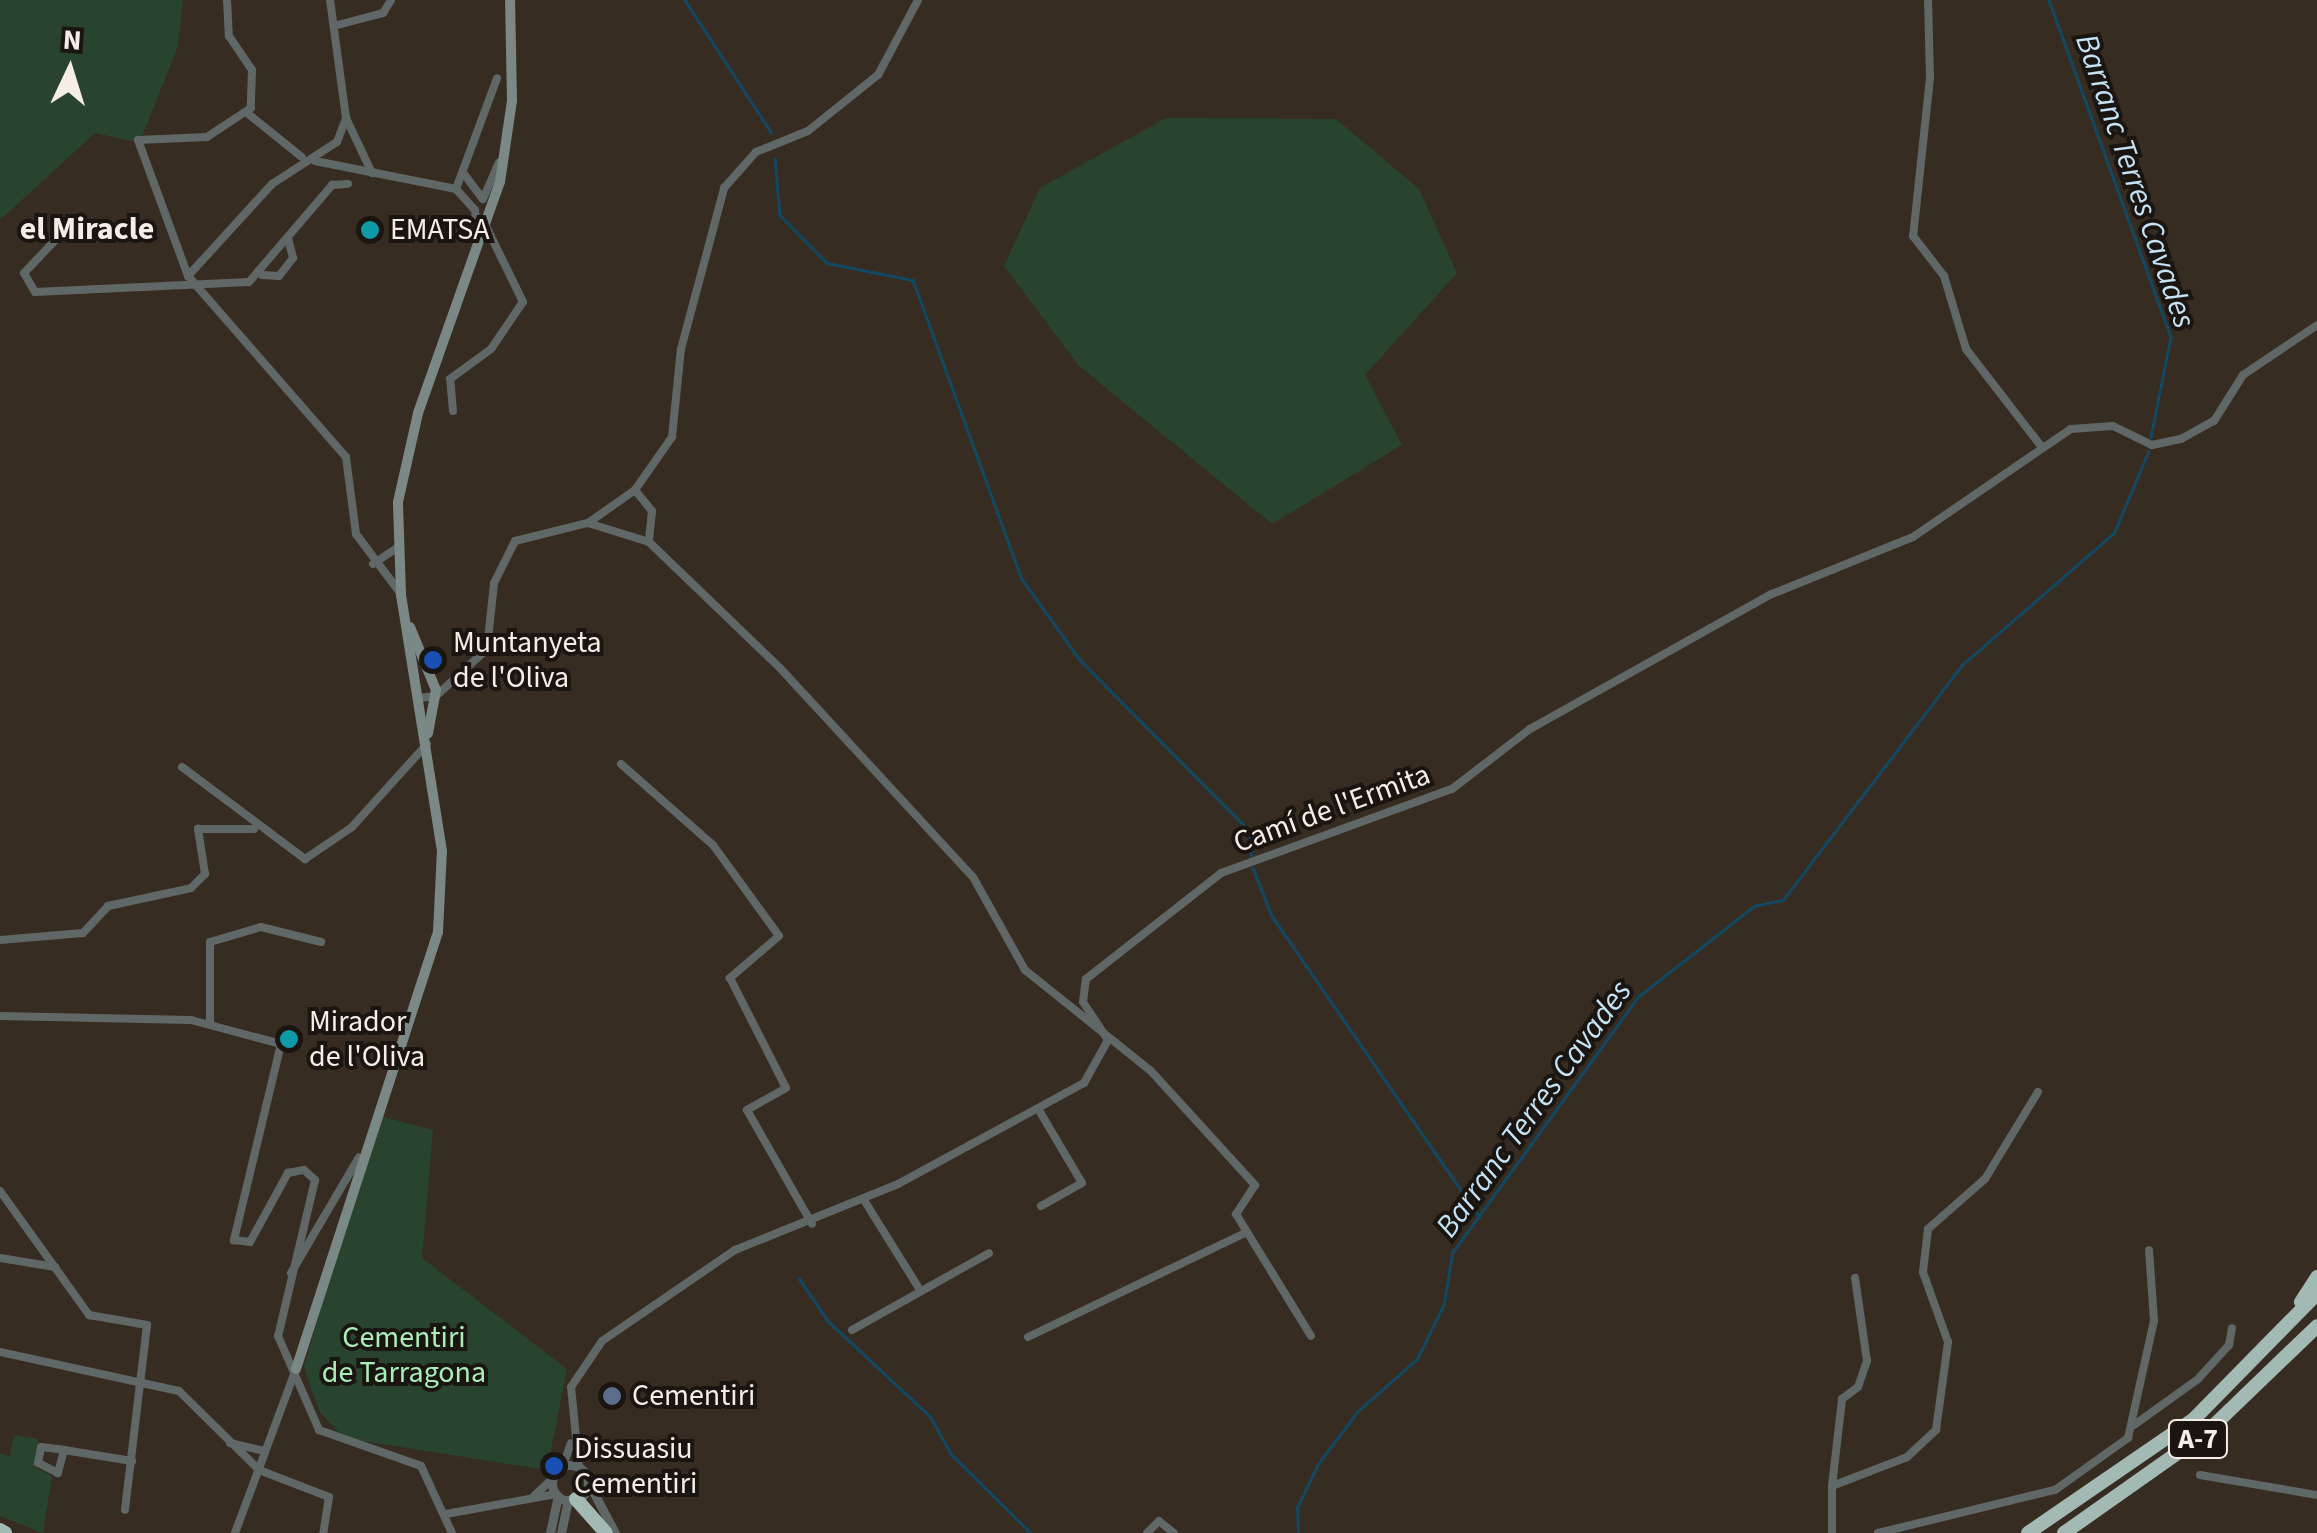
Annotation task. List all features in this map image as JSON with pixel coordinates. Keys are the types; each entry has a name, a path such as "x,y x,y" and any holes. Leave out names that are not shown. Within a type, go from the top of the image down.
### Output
{"highway":[{"path":"2139,1462 2246,1362 2317,1278"},
{"name":"A-7","path":"2028,1533 2139,1462 2252,1368 2317,1294"},
{"name":"A-7","path":"2064,1533 2206,1433 2317,1326"},
{"path":"565,1498 606,1533"}],"main road":[{"path":"296,1369 359,1156 438,932 442,851 396,548 410,442 486,226 509,134 510,0"},
{"path":"404,613 438,691 427,744"}],"street":[{"path":"227,0 228,36 252,70 247,113"},
{"path":"330,0 346,118 372,173"},
{"path":"334,26 383,13 391,0"},
{"path":"419,696 438,691 487,649 494,584 515,541 588,523 636,490 672,437 681,349 724,188 756,152 808,131 878,75 918,0"},
{"path":"1928,0 1930,78 1913,236 1944,276 1966,349 2041,446"},
{"path":"456,189 497,78"},
{"path":"247,113 206,137 138,140 191,280 346,457 348,508 373,564 401,594"},
{"path":"247,113 302,157"},
{"path":"191,280 272,184 315,161 338,142 346,118"},
{"path":"478,250 476,213 509,134"},
{"path":"315,161 456,189 476,213"},
{"path":"463,171 484,199"},
{"path":"262,275 264,255 288,238 332,185 348,184"},
{"path":"454,411 450,379 491,349 522,302 486,226"},
{"path":"64,231 24,273 35,292 279,276 293,258 288,238"},
{"name":"Camí de l'Ermita","path":"1108,1040 1084,1002 1086,979 1221,874 1452,789 1530,729 1756,603 1913,537 2009,479 2041,446 2071,430 2113,426 2152,445 2181,439 2214,422 2243,375 2317,324"},
{"path":"636,490 652,511 649,542"},
{"path":"588,523 649,542 973,877 1026,970 1069,998 1108,1040 1150,1070 1254,1185 1236,1214 1311,1336"},
{"path":"373,564 396,548"},
{"path":"373,564 398,572"},
{"path":"384,578 398,572"},
{"path":"182,767 254,829 305,859 317,854 427,744"},
{"path":"621,764 713,845 778,936 730,978 786,1088 747,1110 812,1224"},
{"path":"0,940 83,933 108,906 191,888 205,874 198,829 254,829"},
{"path":"210,1023 210,942 261,927 322,942"},
{"path":"0,1016 210,1023 282,1049 234,1240 250,1242 288,1174 304,1170 315,1180 278,1336 296,1369 319,1430 418,1463 452,1533"},
{"path":"534,1496 563,1466 571,1442 571,1387 602,1341 734,1250 812,1224 1040,1112 1084,1083 1108,1040"},
{"path":"1832,1486 1907,1457 1936,1430 1948,1342 1923,1272 1928,1229 1985,1180 2038,1092"},
{"path":"1040,1112 1082,1183 1040,1206"},
{"path":"291,1273 359,1156"},
{"path":"0,1191 90,1315 147,1325 125,1510"},
{"path":"864,1200 920,1290"},
{"path":"1028,1337 1247,1232"},
{"path":"2134,1424 2154,1321 2149,1250"},
{"path":"852,1330 989,1253"},
{"path":"0,1258 55,1268"},
{"path":"1832,1533 1832,1486 1842,1399 1858,1387 1867,1361 1855,1278"},
{"path":"1878,1533 2055,1490 2134,1424 2198,1379 2229,1345 2232,1328"},
{"path":"0,1352 142,1378 179,1391 225,1441 259,1470 329,1498 323,1533"},
{"path":"235,1533 296,1369"},
{"path":"225,1441 264,1451"},
{"path":"571,1442 616,1533"},
{"path":"64,1450 132,1461"},
{"path":"563,1466 582,1471"},
{"path":"550,1533 582,1471"},
{"path":"2200,1475 2317,1495"},
{"path":"552,1478 565,1498 561,1533"},
{"path":"446,1514 534,1496 565,1498"},
{"path":"1147,1533 1160,1521 1174,1533"}],"green space":[{"path":"0,0 183,0 178,46 143,134 132,141 95,133 0,220"},
{"path":"1166,118 1336,119 1419,189 1457,273 1365,375 1402,445 1272,524 1079,366 1004,266 1040,188"},
{"name":"Cementiri de Tarragona","path":"376,1115 433,1130 422,1258 567,1369 547,1470 344,1438 319,1411 304,1367"},
{"path":"14,1435 38,1439 34,1467 52,1476 43,1533 0,1516 0,1453 10,1457"}],"waterway":[{"path":"685,0 771,132"},
{"name":"Barranc Terres Cavades","path":"2049,0 2171,337 2151,437"},
{"path":"775,158 780,215 827,263 913,280 1022,579 1081,661 1248,829 1252,856"},
{"name":"Barranc Terres Cavades","path":"1298,1533 1297,1508 1318,1464 1358,1411 1417,1359 1444,1304 1452,1253 1639,996 1754,906 1783,900 1962,665 2114,533 2148,452"},
{"path":"1253,868 1272,916 1480,1217"},
{"path":"799,1278 828,1321 930,1416 952,1455 1031,1533"}],"place":[{"name":"EMATSA","path":"370,230"},
{"name":"Muntanyeta de l'Oliva","path":"433,660"},
{"name":"Mirador de l'Oliva","path":"289,1039"},
{"name":"Cementiri","path":"612,1396"},
{"name":"Dissuasiu Cementiri","path":"554,1466"}],"district":[{"name":"el Miracle","path":"87,229"}]}
